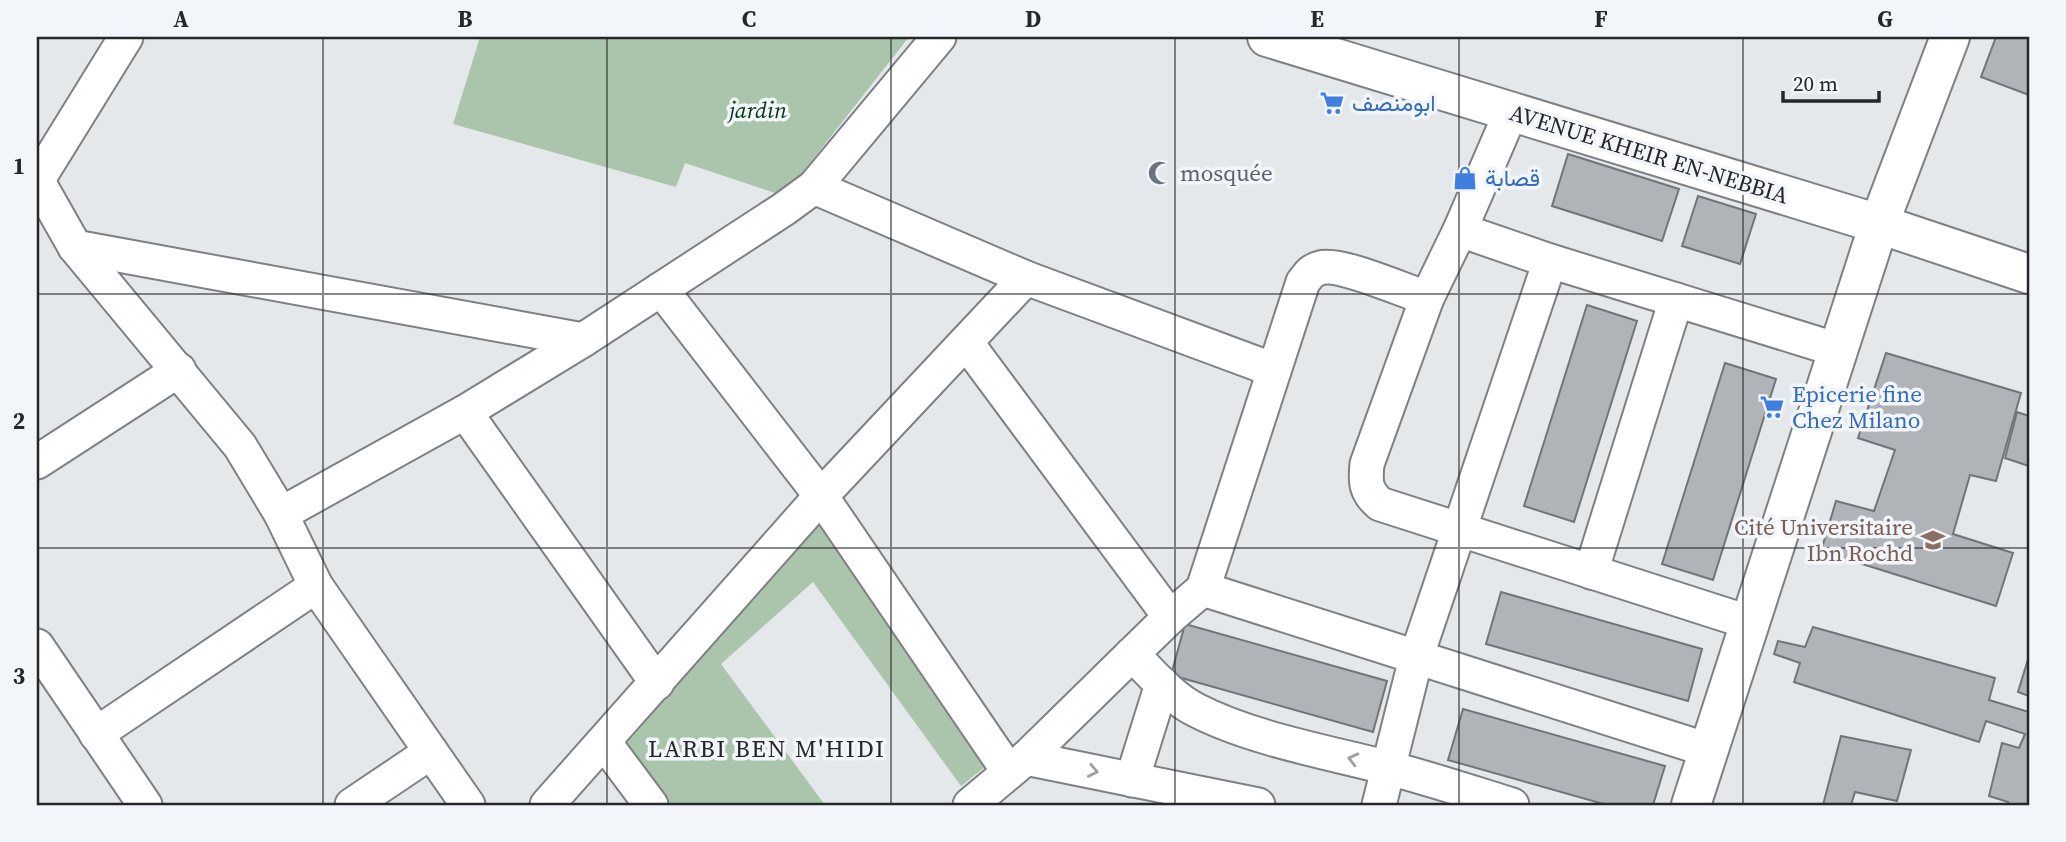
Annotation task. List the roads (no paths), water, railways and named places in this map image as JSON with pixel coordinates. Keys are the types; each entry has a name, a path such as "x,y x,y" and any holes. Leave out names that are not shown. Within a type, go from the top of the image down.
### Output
{"main road":[{"name":"AVENUE KHEIR EN-NEBBIA","path":"1267,37 1879,225 2029,274"},
{"path":"1690,805 1879,225 1951,37"}],"street":[{"path":"126,37 37,181 75,247 240,446 281,514 316,586 468,805"},
{"path":"281,514 465,412 583,340 814,187 939,37"},
{"path":"1511,112 1427,298 1367,464 1365,480 1368,494 1380,504 1748,622"},
{"path":"814,187 1026,278 1274,370"},
{"path":"1460,230 1550,261 1838,350"},
{"path":"75,247 583,340"},
{"path":"1378,805 1416,658 1550,261"},
{"path":"970,805 1018,765 1170,617 1203,589 1303,282 1310,272 1321,267 1339,268 1427,298"},
{"path":"547,805 821,496 1026,278"},
{"path":"661,289 821,496 1018,765 1132,780 1258,805"},
{"path":"1591,572 1676,300"},
{"path":"966,342 1170,617"},
{"path":"37,462 179,370"},
{"path":"465,412 657,682"},
{"path":"96,734 316,586"},
{"path":"1203,589 1709,750"},
{"path":"37,646 145,805"},
{"path":"1132,654 1162,684 1194,709 1228,724 1388,768 1440,794 1512,805"},
{"path":"1132,780 1162,684"},
{"path":"604,742 651,805"},
{"path":"352,805 430,752"}],"place":[{"name":"ابومنصف","path":"1332,103"},
{"name":"mosquée","path":"1160,173"},
{"name":"قصابة","path":"1465,178"},
{"name":"Epicerie fine Chez Milano","path":"1772,407"},
{"name":"Cité Universitaire Ibn Rochd","path":"1933,540"}],"district":[{"name":"LARBI BEN M'HIDI","path":"767,749"}],"park label":[{"name":"jardin","path":"758,110"}]}
